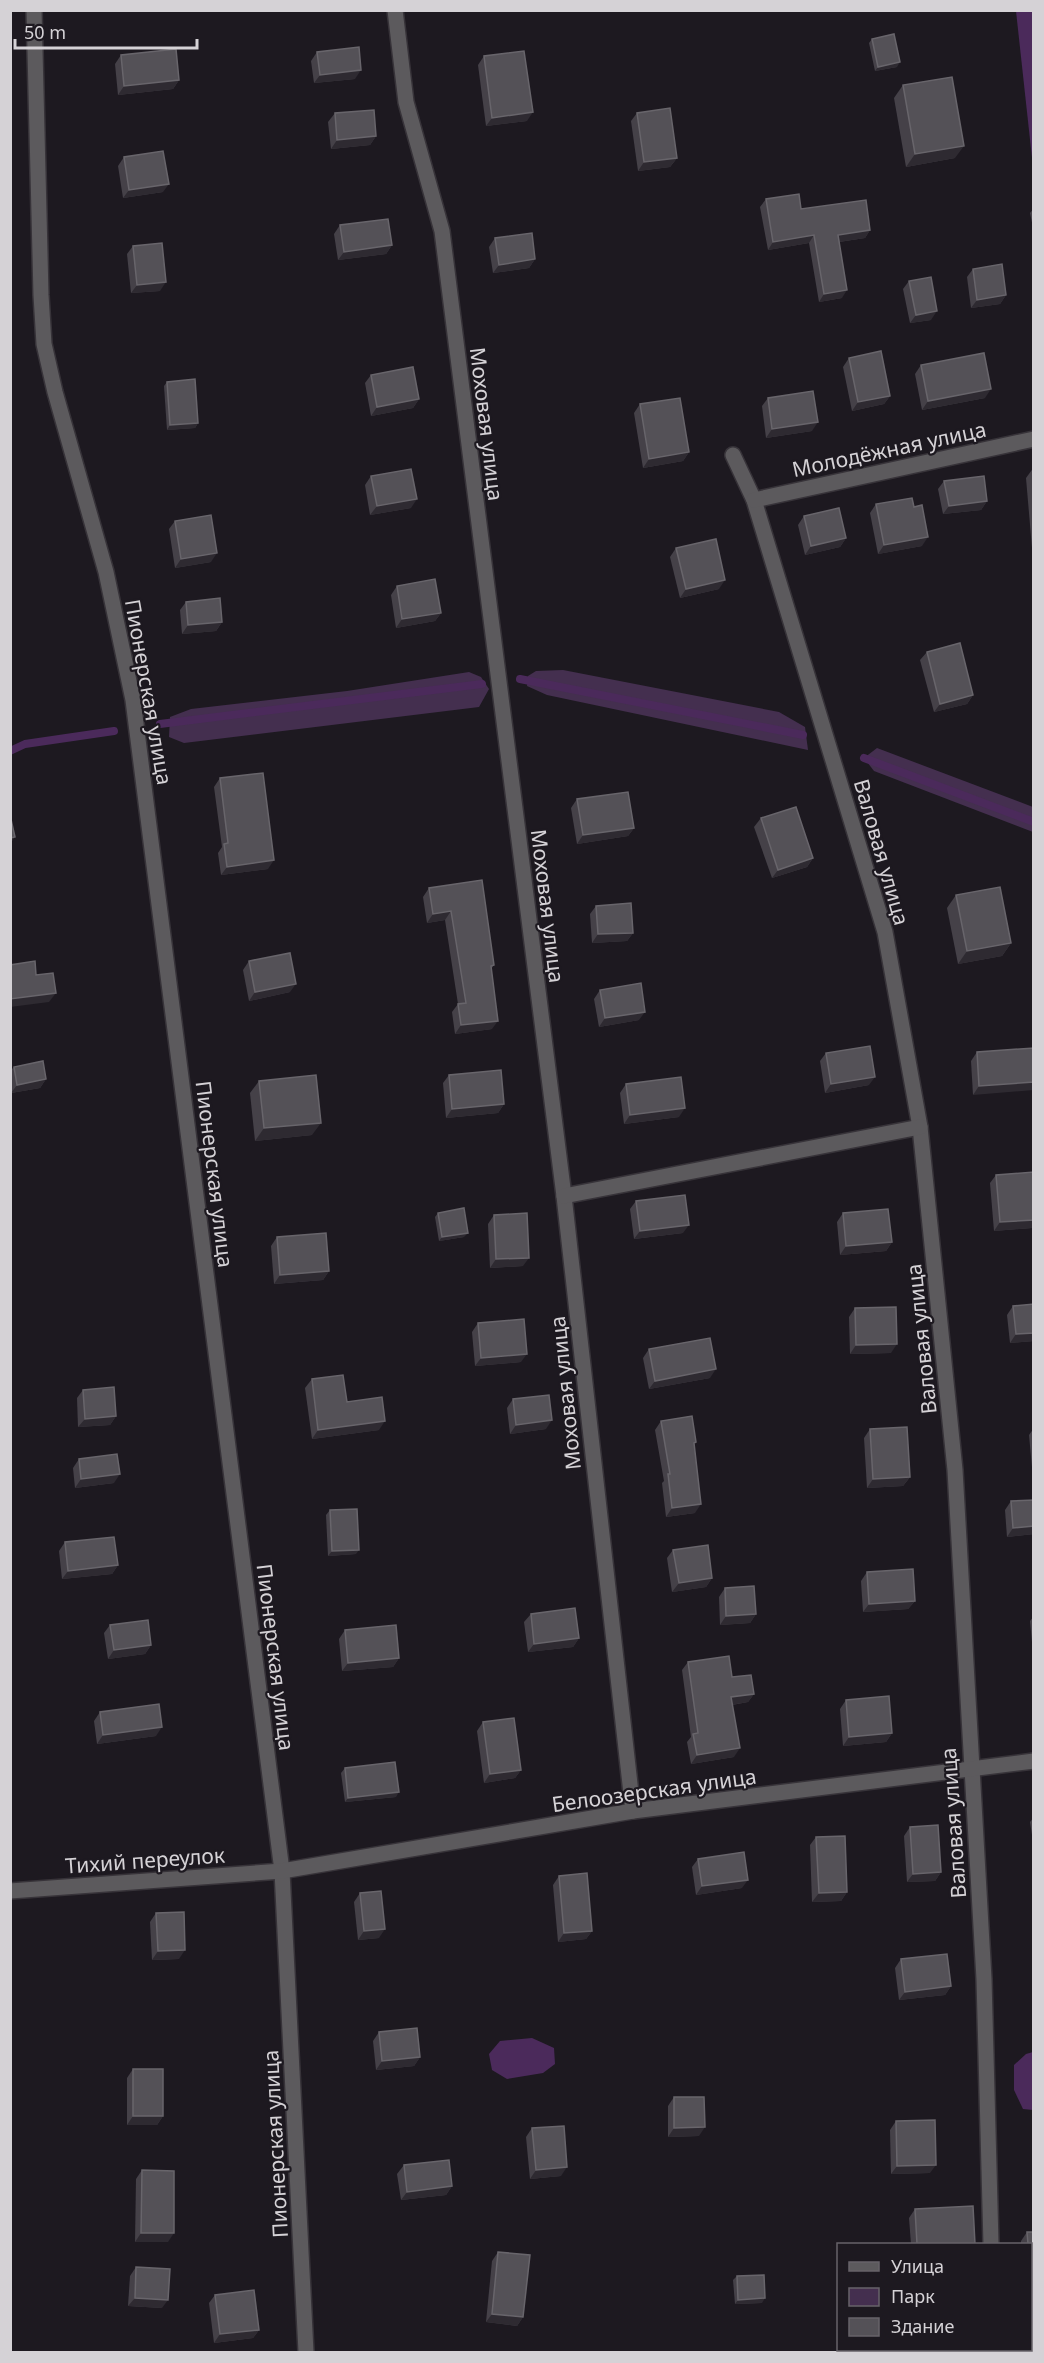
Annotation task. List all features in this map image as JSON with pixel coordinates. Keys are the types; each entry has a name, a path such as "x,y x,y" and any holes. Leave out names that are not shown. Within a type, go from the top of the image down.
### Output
{"street":[{"name":"Пионерская улица","path":"34,10 44,344 55,392 106,572 133,700 282,1871 306,2352"},
{"name":"Моховая улица","path":"395,10 405,102 442,231 564,1196 633,1811"},
{"name":"Молодёжная улица","path":"754,500 1034,439"},
{"name":"Валовая улица","path":"733,455 754,500 885,932 920,1127 955,1470 984,1978 991,2243"},
{"path":"564,1196 920,1127"},
{"name":"Белоозерская улица","path":"282,1871 633,1811 1034,1761"},
{"name":"Тихий переулок","path":"10,1891 282,1871"}],"green space":[{"path":"563,670 779,712 805,727 808,750 547,695 527,686 528,676 536,671"},
{"path":"469,672 481,677 489,689 479,707 184,743 169,737 170,717 191,709 347,691"},
{"path":"877,748 1033,807 1033,832 874,771 864,758"}],"shaded area":[{"path":"1016,11 1033,11 1033,167"},
{"path":"532,2038 554,2048 555,2064 543,2073 507,2079 492,2070 489,2054 500,2041"},
{"path":"1034,2052 1033,2110 1023,2109 1014,2090 1014,2065 1026,2054"}],"building":[{"path":"894,34 900,62 878,67 872,39"},
{"path":"359,47 361,70 320,75 317,52"},
{"path":"176,49 179,80 124,86 121,55"},
{"path":"524,51 533,112 492,118 484,56"},
{"path":"952,77 964,146 915,154 903,85"},
{"path":"670,108 677,158 644,162 637,113"},
{"path":"374,110 376,136 337,140 335,113"},
{"path":"163,151 169,184 129,190 124,157"},
{"path":"799,194 801,209 866,200 870,230 838,235 847,290 824,294 814,235 773,242 766,199"},
{"path":"388,219 392,245 344,252 340,225"},
{"path":"532,233 535,259 499,265 495,238"},
{"path":"162,243 166,282 137,285 133,246"},
{"path":"1002,264 1006,295 977,300 973,269"},
{"path":"931,277 937,311 916,315 909,281"},
{"path":"881,351 890,396 858,402 849,358"},
{"path":"984,353 991,389 928,401 921,365"},
{"path":"413,367 419,399 377,407 371,375"},
{"path":"195,379 198,423 170,425 167,382"},
{"path":"813,391 818,422 772,429 768,398"},
{"path":"680,398 689,452 649,459 640,404"},
{"path":"411,469 417,499 377,506 371,476"},
{"path":"984,476 987,501 949,506 944,481"},
{"path":"912,498 914,507 922,505 928,537 884,545 876,504"},
{"path":"839,508 846,538 811,546 804,516"},
{"path":"211,515 217,553 181,559 175,521"},
{"path":"716,539 725,580 686,589 676,548"},
{"path":"435,579 441,613 402,619 397,586"},
{"path":"220,598 222,622 188,625 186,602"},
{"path":"960,643 973,695 940,704 927,652"},
{"path":"263,773 274,860 227,867 224,844 228,843 220,778"},
{"path":"628,792 634,828 583,835 577,799"},
{"path":"796,807 813,858 778,870 761,818"},
{"path":"10,815 15,837 10,838"},
{"path":"482,880 494,965 491,966 498,1021 461,1025 458,1004 466,1003 451,911 433,914 429,888"},
{"path":"1000,887 1011,943 967,951 956,895"},
{"path":"631,903 633,933 598,934 596,906"},
{"path":"290,953 296,984 255,992 249,961"},
{"path":"35,961 36,975 53,973 56,993 10,999 10,965"},
{"path":"641,983 645,1012 605,1018 600,990"},
{"path":"870,1046 875,1077 831,1084 826,1053"},
{"path":"1034,1048 1034,1082 979,1086 977,1052"},
{"path":"43,1061 46,1079 17,1085 14,1067"},
{"path":"501,1070 504,1104 452,1109 449,1075"},
{"path":"316,1075 321,1123 264,1128 259,1081"},
{"path":"681,1077 685,1108 630,1115 626,1084"},
{"path":"1034,1172 1034,1220 1000,1222 996,1175"},
{"path":"685,1195 689,1225 640,1231 636,1201"},
{"path":"464,1208 468,1233 442,1237 438,1213"},
{"path":"888,1209 892,1242 846,1246 843,1213"},
{"path":"527,1213 529,1258 496,1259 494,1215"},
{"path":"326,1233 329,1271 280,1275 277,1237"},
{"path":"1034,1304 1034,1333 1016,1334 1013,1306"},
{"path":"896,1307 897,1344 856,1345 855,1308"},
{"path":"524,1319 527,1354 481,1358 478,1323"},
{"path":"710,1338 716,1369 655,1381 649,1349"},
{"path":"343,1375 347,1402 382,1397 385,1421 318,1430 312,1379"},
{"path":"114,1387 116,1416 85,1419 83,1390"},
{"path":"549,1395 552,1420 516,1425 513,1399"},
{"path":"692,1416 701,1504 672,1508 668,1474 670,1474 661,1421"},
{"path":"907,1427 910,1477 873,1479 870,1429"},
{"path":"117,1454 120,1474 81,1479 79,1459"},
{"path":"1034,1500 1034,1526 1013,1528 1011,1501"},
{"path":"357,1509 359,1550 332,1551 330,1510"},
{"path":"114,1537 118,1565 68,1571 65,1542"},
{"path":"708,1545 712,1578 679,1583 673,1550"},
{"path":"913,1569 915,1601 869,1604 867,1572"},
{"path":"754,1586 756,1614 726,1616 725,1588"},
{"path":"575,1608 579,1638 534,1644 531,1614"},
{"path":"148,1620 151,1645 114,1650 110,1625"},
{"path":"396,1625 399,1658 348,1663 345,1630"},
{"path":"729,1656 732,1677 751,1675 754,1694 731,1697 740,1748 697,1755 693,1734 698,1733 688,1662"},
{"path":"889,1696 892,1733 849,1737 846,1700"},
{"path":"159,1704 162,1727 103,1735 100,1712"},
{"path":"514,1718 521,1770 490,1774 483,1722"},
{"path":"395,1762 399,1792 348,1798 345,1768"},
{"path":"938,1825 941,1872 913,1874 910,1827"},
{"path":"845,1836 847,1892 819,1893 816,1837"},
{"path":"744,1852 748,1880 702,1886 698,1859"},
{"path":"587,1873 592,1931 564,1933 559,1876"},
{"path":"381,1891 385,1929 364,1931 360,1893"},
{"path":"184,1912 185,1950 158,1951 156,1913"},
{"path":"947,1954 951,1986 905,1992 901,1959"},
{"path":"417,2028 420,2057 382,2061 379,2032"},
{"path":"133,2069 163,2069 163,2116 133,2116"},
{"path":"674,2097 704,2097 705,2127 674,2128"},
{"path":"935,2120 936,2165 897,2166 896,2121"},
{"path":"564,2126 567,2167 536,2170 532,2128"},
{"path":"449,2160 452,2186 407,2192 404,2165"},
{"path":"142,2170 174,2171 174,2233 141,2233"},
{"path":"973,2206 975,2243 917,2243 915,2209"},
{"path":"1027,2232 1034,2232 1034,2272 1032,2272 1032,2243 1028,2243"},
{"path":"498,2252 530,2255 523,2317 492,2314"},
{"path":"136,2267 170,2269 168,2300 135,2298"},
{"path":"764,2275 765,2298 738,2300 737,2276"},
{"path":"254,2290 259,2330 220,2334 215,2295"}],"waterway":[{"path":"520,679 803,735"},
{"path":"160,724 482,684"},
{"path":"10,751 25,744 114,731"},
{"path":"864,758 1034,822"}]}
